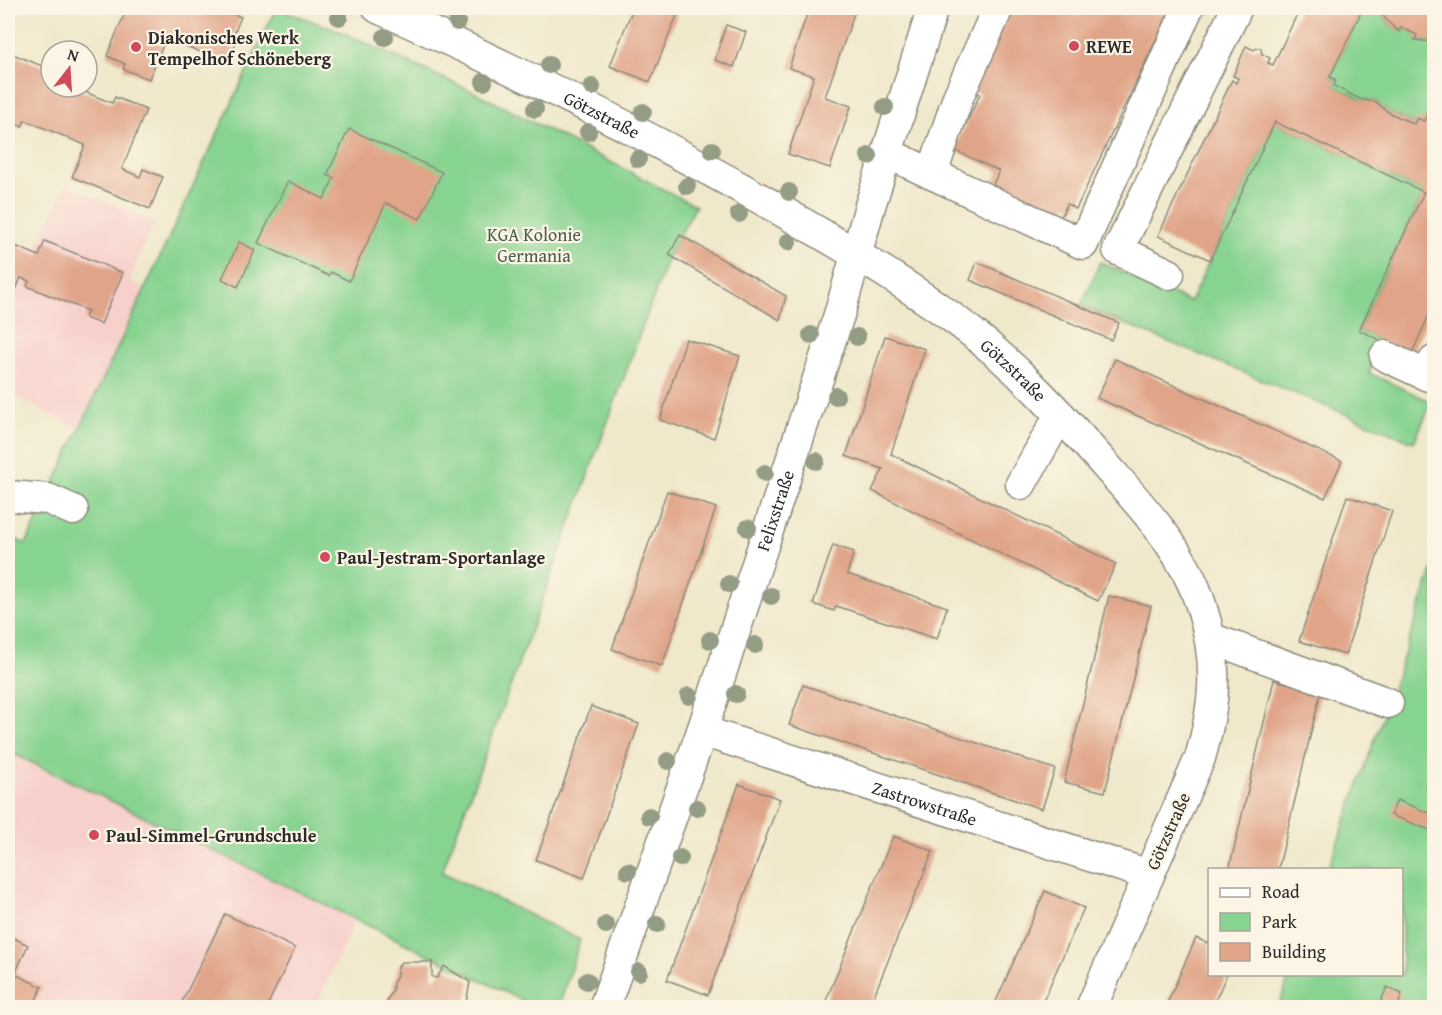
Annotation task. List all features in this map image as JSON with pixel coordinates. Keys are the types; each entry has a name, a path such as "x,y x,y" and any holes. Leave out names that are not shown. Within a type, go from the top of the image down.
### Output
{"street":[{"name":"Götzstraße","path":"378,8 581,102 687,158 856,254 958,322 996,354 1060,415 1164,533 1190,577 1210,638 1214,692 1211,722 1200,758 1090,1008"},
{"name":"Felixstraße","path":"604,1008 702,731 840,312 933,8"},
{"path":"932,174 958,97 998,8"},
{"path":"887,153 1083,244 1188,8"},
{"path":"1169,274 1118,250 1238,8"},
{"path":"1385,356 1428,376 1434,361"},
{"path":"1021,484 1060,415"},
{"path":"8,496 48,499 73,510"},
{"path":"1210,638 1388,703"},
{"name":"Zastrowstraße","path":"702,731 1149,875"}],"shaded area":[{"path":"66,185 154,222 129,281 146,290 80,429 8,393 8,239 35,250"},
{"name":"Paul-Simmel-Grundschule","path":"8,751 355,920 316,1007 8,1007"}],"green space":[{"name":"Paul-Jestram-Sportanlage","path":"276,8 337,30 476,93 696,206 669,255 442,872 580,940 559,1007 536,1007 8,751 8,536 26,544"},
{"path":"1363,8 1378,8 1398,31 1401,27 1417,35 1416,40 1434,42 1434,98 1424,121 1414,124 1388,112 1376,102 1360,99 1334,86 1336,80 1330,77"},
{"path":"1275,122 1424,192 1359,330 1383,341 1369,373 1432,402 1414,442 1081,306 1100,262 1190,302"},
{"path":"1434,565 1434,1007 1278,1008 1290,976 1403,976 1403,868 1328,868 1388,703"}],"building":[{"name":"Diakonisches Werk Tempelhof Schöneberg","path":"127,8 218,8 241,17 233,36 238,38 227,63 166,38 149,79 123,69 125,64 107,56"},
{"path":"633,8 680,8 650,82 610,66"},
{"path":"809,8 856,8 825,97 851,106 830,168 788,154 814,76 789,68"},
{"path":"1010,8 1171,8 1076,209 1067,204 1059,221 991,189 999,171 954,150 980,94 971,90"},
{"path":"1300,8 1363,8 1330,77 1336,80 1334,86 1360,99 1376,102 1388,112 1414,124 1417,118 1424,121 1434,98 1434,304 1411,355 1359,330 1424,192 1275,122 1210,260 1158,236 1232,80 1236,83 1238,78 1233,76 1246,46 1254,50 1261,48 1262,54 1270,58 1268,63 1273,65"},
{"path":"1378,8 1434,8 1434,42 1415,40 1417,35 1401,27 1399,32"},
{"path":"726,25 746,32 734,67 715,60"},
{"path":"8,52 39,65 39,99 99,98 112,103 115,97 146,110 122,169 140,177 143,169 163,177 150,209 72,177 85,145 25,120 22,127 8,121"},
{"path":"349,129 442,172 420,219 386,203 349,281 331,272 329,276 258,243 288,181 324,199 334,178 327,175"},
{"path":"680,235 786,296 780,320 669,255"},
{"path":"45,241 123,273 101,324 85,318 88,311 27,286 29,281 21,278 11,301 8,300 8,243 39,256"},
{"path":"239,242 255,250 238,287 222,279"},
{"path":"977,262 1119,323 1111,340 970,280"},
{"path":"885,336 925,349 891,454 1116,564 1098,601 872,491 883,469 846,456"},
{"path":"686,339 740,356 714,438 660,420"},
{"path":"1115,359 1342,461 1325,498 1097,398"},
{"path":"667,491 716,508 662,666 612,649"},
{"path":"1347,496 1392,511 1345,655 1299,641"},
{"path":"833,545 854,552 847,574 947,607 937,639 836,606 834,611 813,604"},
{"path":"1109,596 1151,606 1105,792 1064,782"},
{"path":"1274,680 1321,691 1278,868 1229,868"},
{"path":"803,685 1055,769 1042,809 789,725"},
{"path":"591,706 639,724 584,878 536,860"},
{"path":"1431,772 1434,774 1434,791 1426,788"},
{"path":"739,784 780,799 708,995 667,980"},
{"path":"1397,800 1434,815 1432,831 1391,815"},
{"path":"893,836 933,851 869,1008 823,1008"},
{"path":"1045,891 1084,908 1040,1008 993,1008"},
{"path":"225,914 295,948 266,1008 179,1008"},
{"path":"8,935 28,945 15,974 42,987 32,1008 8,1008"},
{"path":"1196,938 1208,943 1208,976 1226,976 1212,1008 1165,1008"},
{"path":"401,962 432,962 432,977 437,978 444,966 470,982 465,1008 386,1008"},
{"path":"1387,987 1402,994 1397,1008 1378,1008"}],"place":[{"name":"REWE","path":"1074,46"},
{"name":"Diakonisches Werk Tempelhof Schöneberg","path":"136,47"},
{"name":"Paul-Jestram-Sportanlage","path":"325,557"},
{"name":"Paul-Simmel-Grundschule","path":"94,835"}],"park label":[{"name":"KGA Kolonie Germania","path":"534,244"}]}
